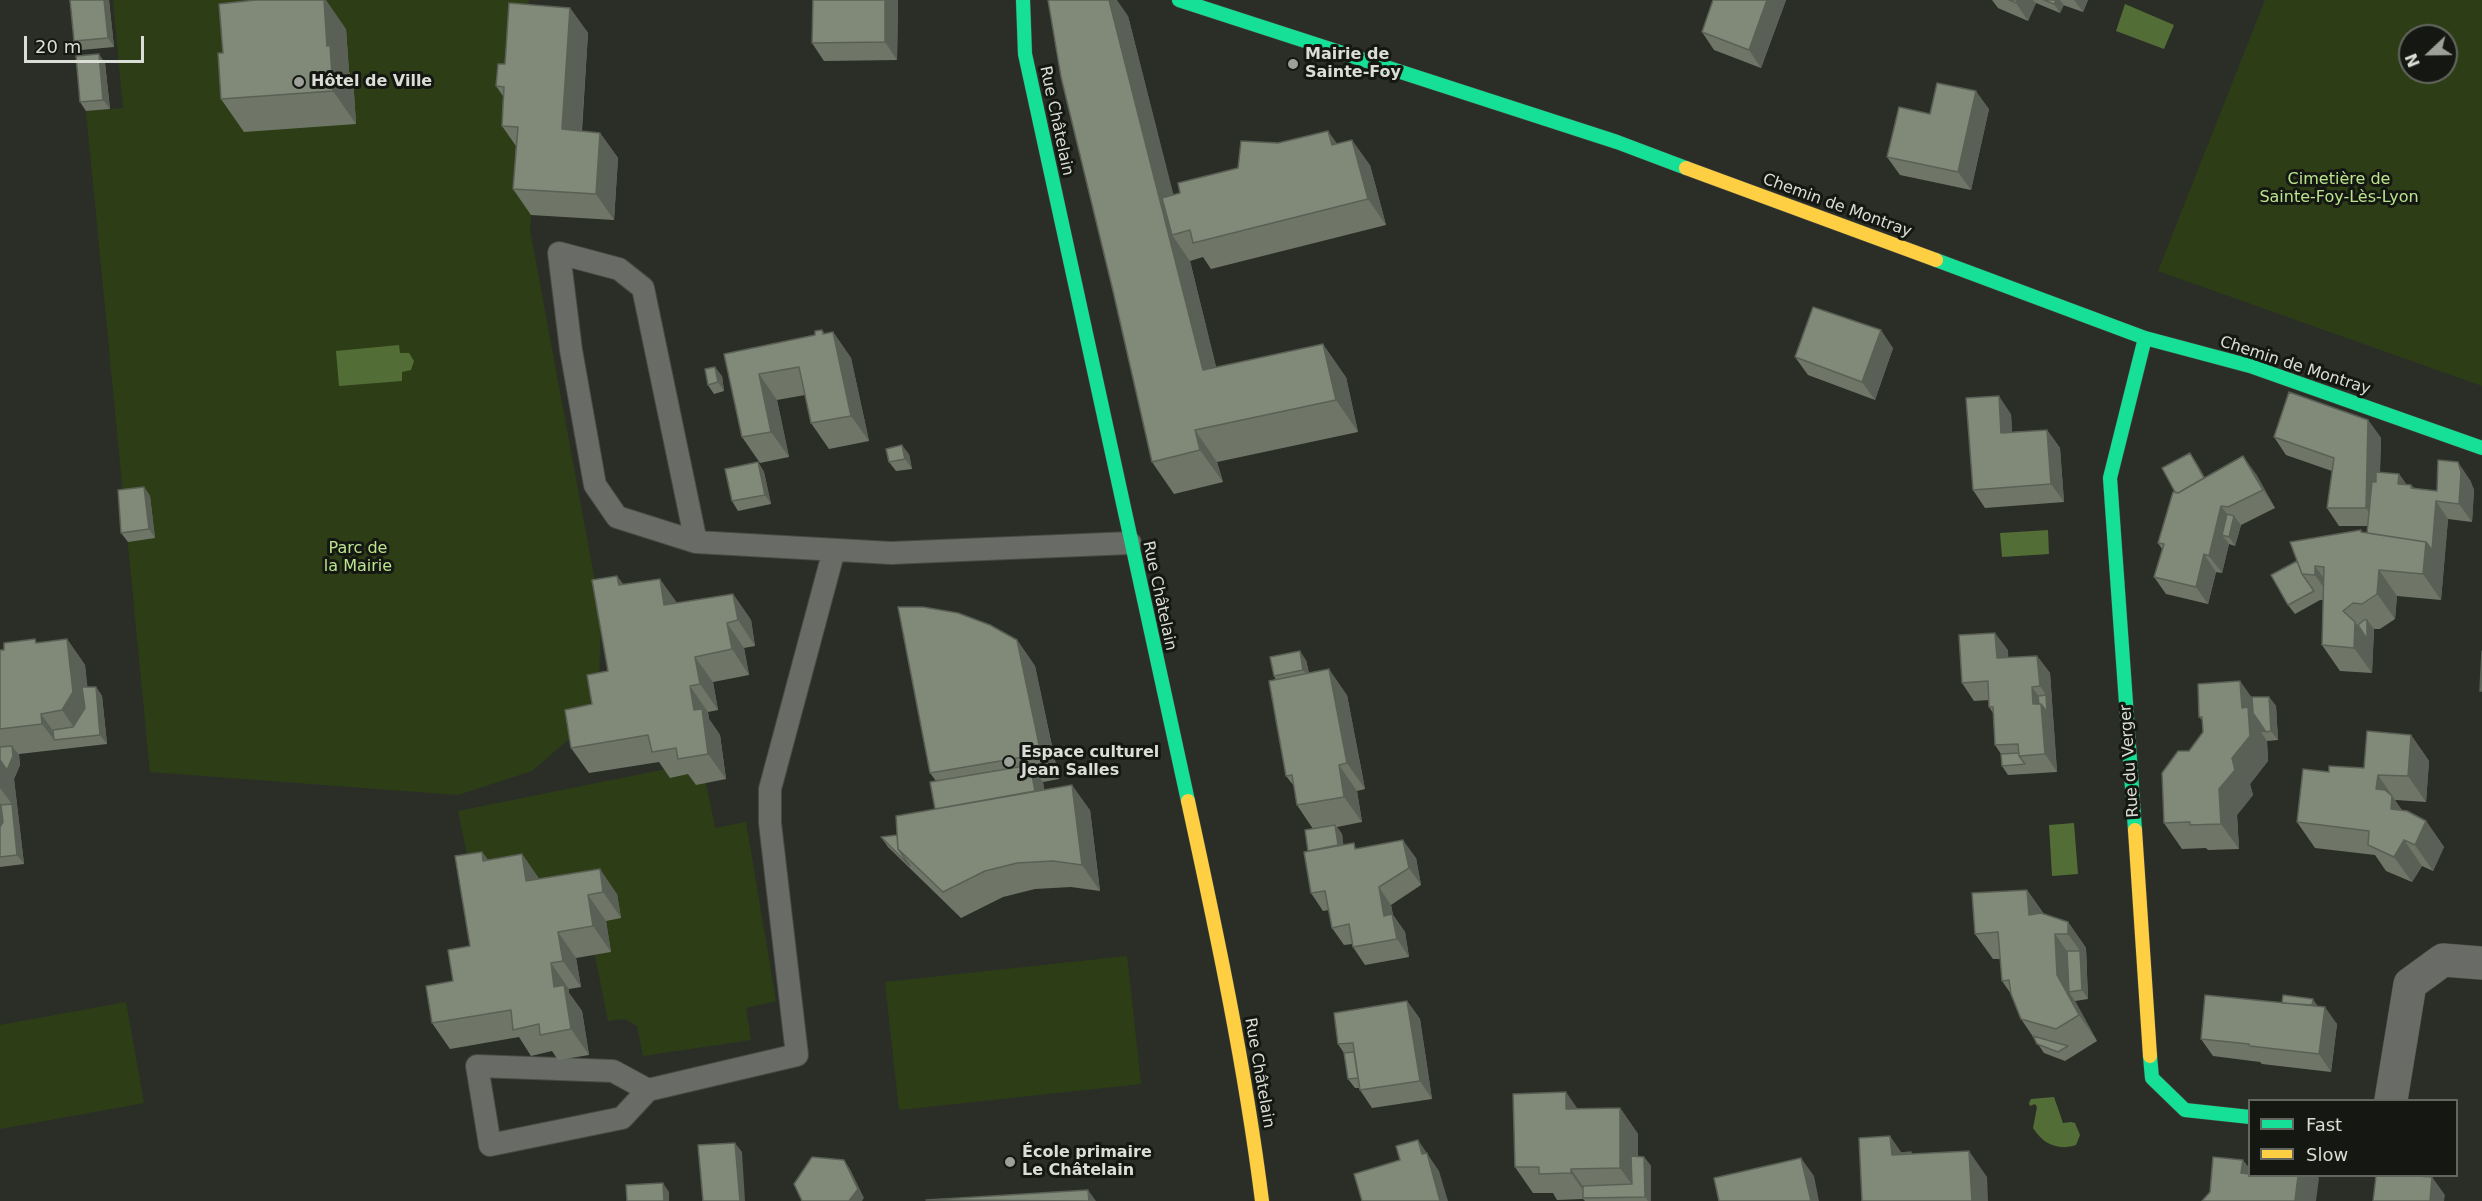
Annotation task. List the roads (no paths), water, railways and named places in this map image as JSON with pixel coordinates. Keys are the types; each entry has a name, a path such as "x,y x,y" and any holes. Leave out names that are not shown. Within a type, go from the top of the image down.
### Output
{"street":[{"name":"Rue Châtelain","path":"1023,0 1025,54 1222,958 1254,1139 1262,1201"},
{"name":"Chemin de Montray","path":"1179,0 1617,142 2145,338 2250,366 2482,448"},
{"name":"Rue du Verger","path":"2145,338 2110,478 2152,1078 2185,1110 2248,1117"},
{"path":"2391,1099 2410,984 2443,960 2482,963"}],"lane":[{"path":"696,542 643,288 619,269 559,253 572,350 595,485 617,517 696,542 891,553 1130,543"},
{"path":"648,1089 613,1071 477,1066 490,1145 622,1118 648,1089 797,1055 770,823 770,789 834,550"}],"place":[{"name":"Mairie de Sainte-Foy","path":"1293,64"},
{"name":"Hôtel de Ville","path":"299,82"},
{"name":"Espace culturel Jean Salles","path":"1009,762"},
{"name":"École primaire Le Châtelain","path":"1010,1162"}],"park label":[{"name":"Cimetière de Sainte-Foy-Lès-Lyon","path":"2339,189"},
{"name":"Parc de la Mairie","path":"358,558"}]}
